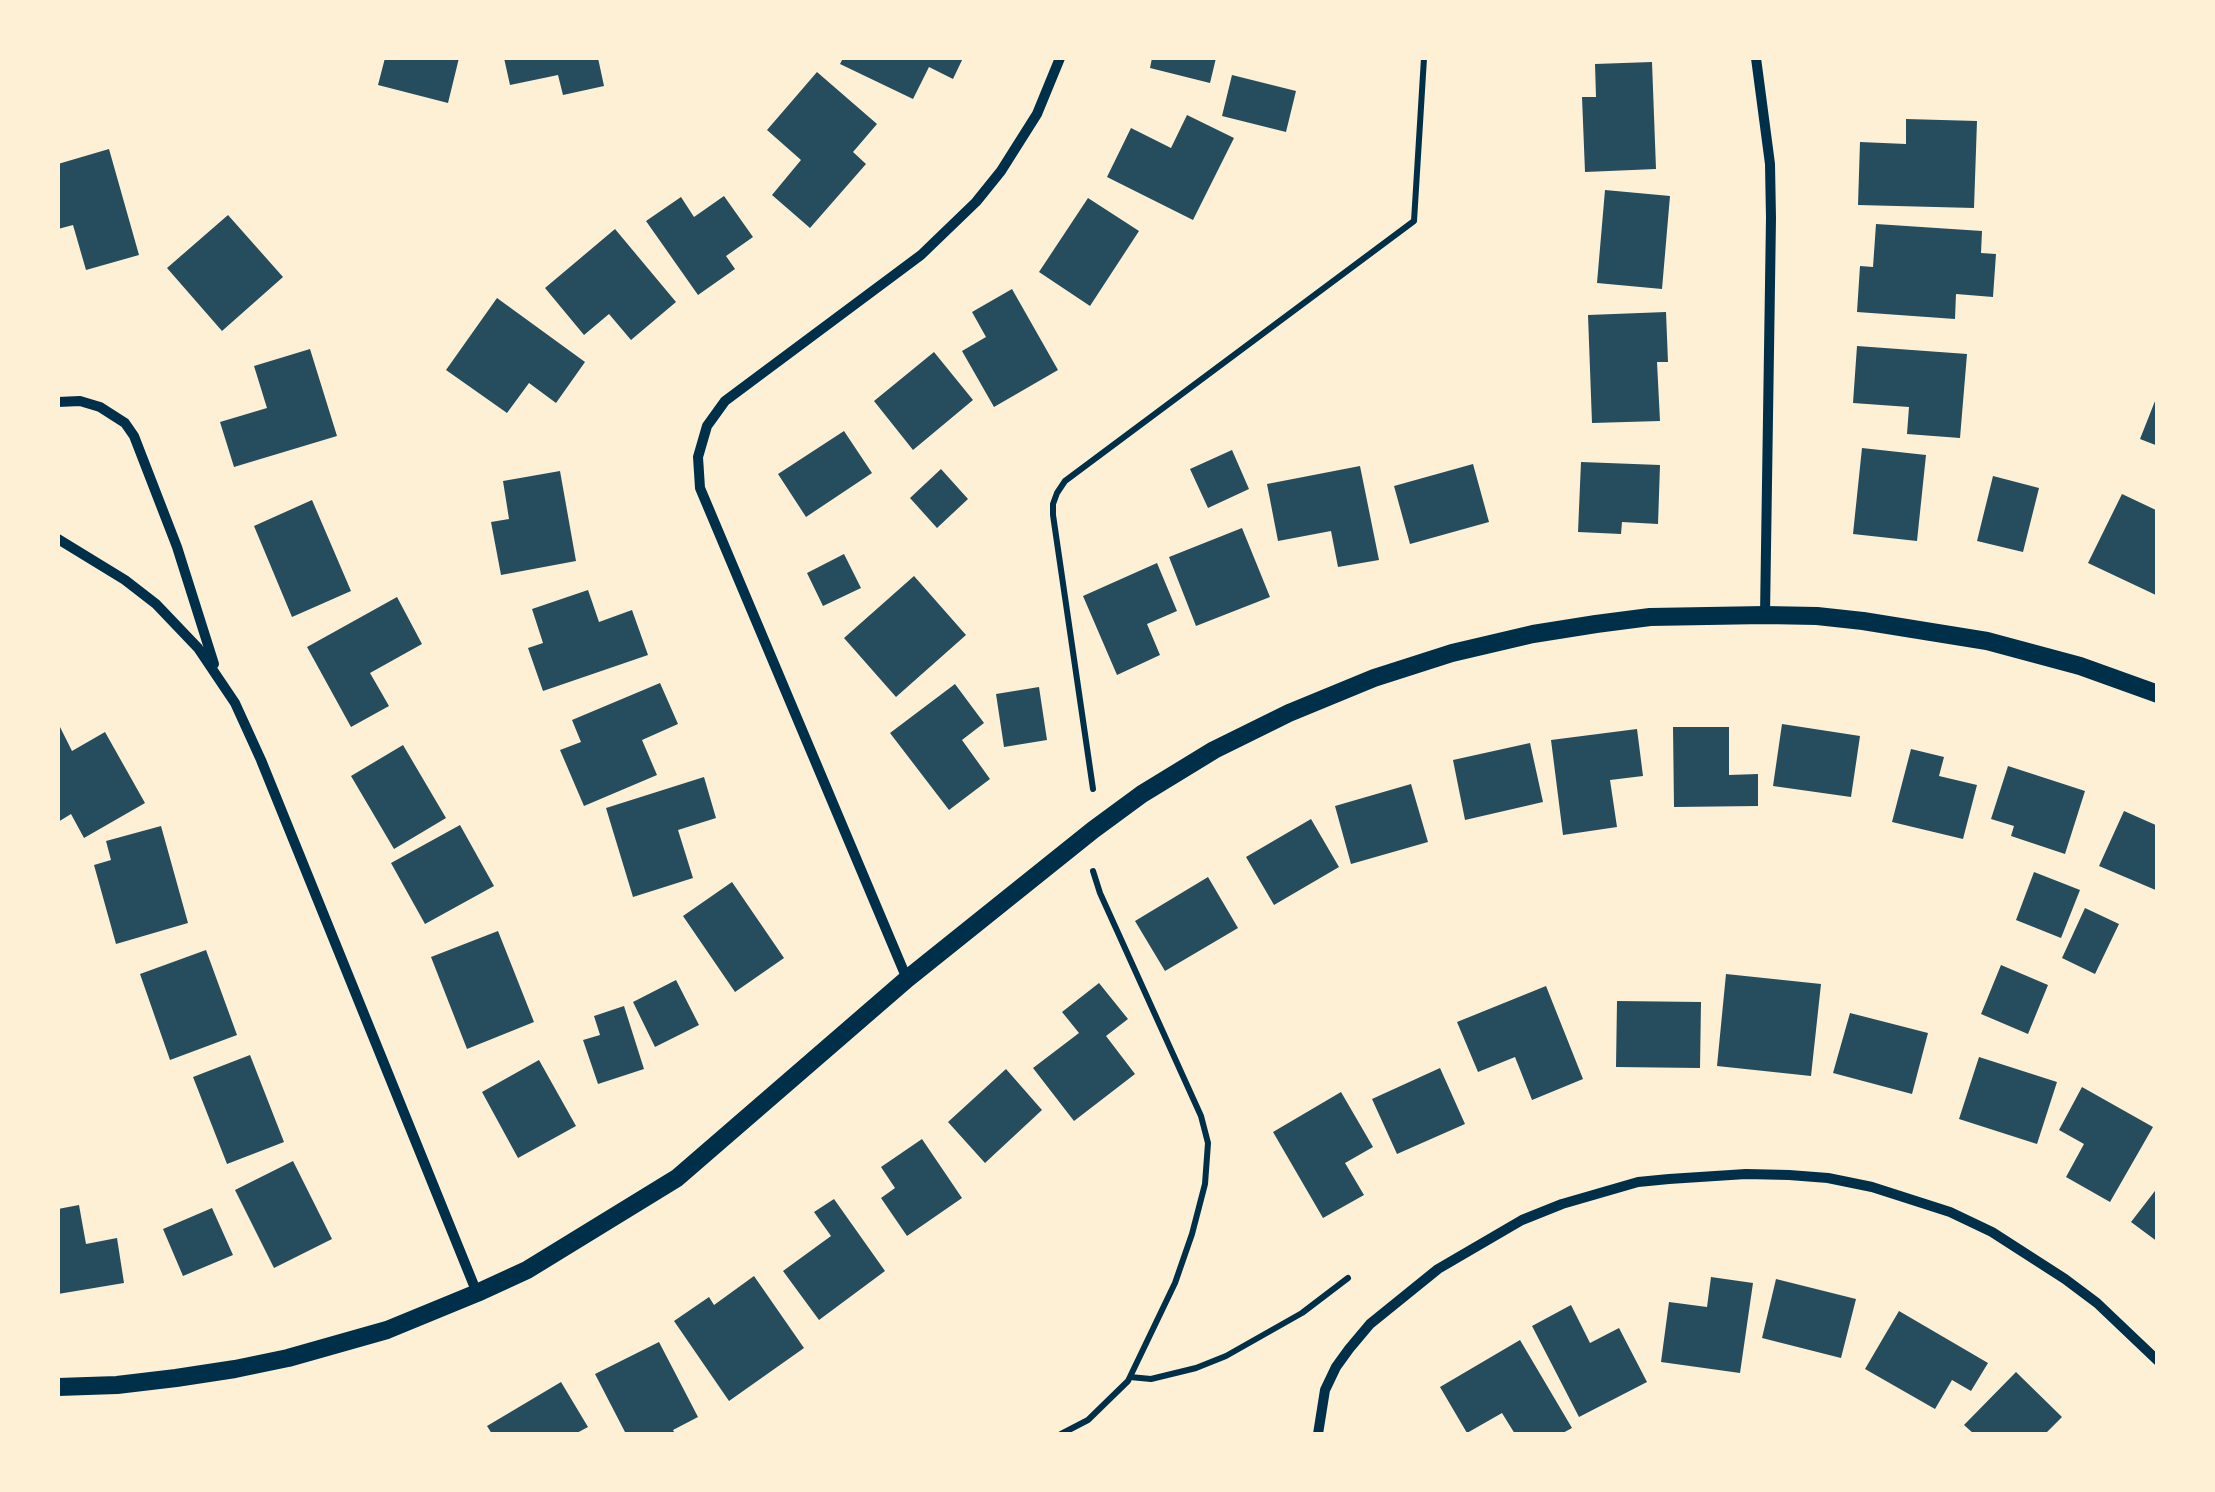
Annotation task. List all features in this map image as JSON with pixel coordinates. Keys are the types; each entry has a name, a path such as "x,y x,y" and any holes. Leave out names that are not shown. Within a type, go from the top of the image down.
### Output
{"street":[{"path":"907,979 700,488 698,457 707,426 726,401 921,255 976,202 1028,129 1060,58"},
{"path":"1756,58 1770,164 1772,218 1765,615"},
{"path":"58,402 80,401 100,407 125,423 134,436 177,547 218,675"},
{"path":"58,539 156,604 218,675 248,730 477,1293"},
{"path":"58,1387 117,1385 288,1358 386,1330 527,1270 677,1178 907,979 1142,794 1214,750 1374,678 1452,653 1533,634 1650,617 1817,616 1987,641 2080,666 2158,694"},
{"path":"1318,1434 1325,1390 1349,1349 1370,1324 1438,1269 1522,1220 1562,1204 1638,1182 1669,1178 1746,1174 1828,1178 1872,1187 1950,1212 2008,1241 2064,1279 2097,1303 2158,1361"}],"path":[{"path":"1093,789 1053,515 1057,493 1064,481 1414,221 1424,58"},
{"path":"1061,1434 1088,1420 1130,1377 1192,1234 1205,1184 1208,1143 1201,1116 1093,871"},
{"path":"1130,1377 1151,1379 1226,1356 1302,1313 1348,1278"}],"building":[{"path":"385,58 459,58 448,103 378,85"},
{"path":"504,58 598,58 604,86 563,95 558,75 510,85"},
{"path":"843,58 963,58 953,79 929,67 913,99 840,64"},
{"path":"1152,58 1216,58 1210,83 1150,68"},
{"path":"1652,62 1656,169 1585,172 1582,97 1596,97 1595,64"},
{"path":"817,72 877,124 853,152 866,164 810,228 772,195 801,160 767,130"},
{"path":"1232,75 1296,91 1286,132 1222,116"},
{"path":"1187,115 1234,138 1193,220 1107,177 1131,128 1171,148"},
{"path":"1906,119 1977,121 1974,208 1858,205 1860,142 1906,144"},
{"path":"109,149 139,255 86,270 73,225 58,229 58,164"},
{"path":"1605,190 1670,196 1662,289 1597,283"},
{"path":"724,196 753,237 726,256 735,269 698,295 646,221 681,197 694,217"},
{"path":"1088,198 1139,231 1090,306 1039,272"},
{"path":"228,215 283,277 222,331 167,268"},
{"path":"1876,224 1982,231 1981,253 1996,254 1993,297 1956,294 1955,319 1857,312 1860,266 1873,267"},
{"path":"615,229 676,302 631,340 609,314 584,335 545,288"},
{"path":"1012,289 1058,370 994,407 962,351 986,337 972,312"},
{"path":"497,298 585,362 556,403 529,383 507,413 446,370"},
{"path":"1666,312 1668,362 1657,362 1660,421 1592,423 1588,315"},
{"path":"1857,346 1967,354 1960,438 1907,434 1909,407 1853,403"},
{"path":"310,349 337,436 234,467 220,422 267,408 254,366"},
{"path":"934,352 973,400 913,450 874,401"},
{"path":"2158,396 2158,446 2140,439"},
{"path":"844,431 872,473 806,517 778,474"},
{"path":"1862,448 1926,455 1917,541 1853,534"},
{"path":"1232,450 1249,489 1208,508 1190,469"},
{"path":"1581,462 1660,465 1658,524 1622,522 1621,534 1578,532"},
{"path":"1473,464 1489,522 1410,544 1394,486"},
{"path":"1360,466 1379,560 1338,567 1331,531 1278,541 1267,484"},
{"path":"941,469 968,499 937,528 910,498"},
{"path":"560,471 576,561 501,575 491,522 509,519 503,481"},
{"path":"1993,476 2039,488 2023,552 1977,541"},
{"path":"2122,494 2158,511 2158,596 2088,563"},
{"path":"312,500 351,591 292,617 254,526"},
{"path":"1242,528 1270,597 1196,626 1169,557"},
{"path":"844,554 861,588 823,606 807,573"},
{"path":"1157,563 1177,611 1147,624 1160,655 1117,675 1083,596"},
{"path":"914,576 966,635 896,697 844,638"},
{"path":"588,590 599,622 632,610 648,655 543,691 528,648 543,643 532,609"},
{"path":"397,597 422,644 370,673 389,706 351,727 307,647"},
{"path":"660,683 678,724 642,740 657,775 584,806 560,750 581,742 572,720"},
{"path":"955,684 984,723 962,740 990,779 949,810 890,733"},
{"path":"1039,687 1047,740 1004,747 996,694"},
{"path":"58,723 72,751 105,732 145,803 84,838 71,814 58,822"},
{"path":"1782,724 1860,736 1851,797 1773,786"},
{"path":"1673,727 1729,727 1729,775 1758,774 1758,806 1674,807"},
{"path":"1637,729 1643,776 1610,780 1617,827 1563,835 1551,740"},
{"path":"1530,743 1543,802 1465,820 1453,760"},
{"path":"403,745 446,818 394,849 351,776"},
{"path":"1911,749 1944,757 1939,776 1977,785 1963,839 1892,822"},
{"path":"2008,766 2085,791 2065,854 2011,836 2014,826 1991,819"},
{"path":"704,777 716,818 678,830 693,878 633,897 606,808"},
{"path":"1411,784 1428,842 1351,864 1335,806"},
{"path":"2124,811 2158,826 2158,891 2099,866"},
{"path":"1311,819 1339,867 1274,905 1246,857"},
{"path":"460,825 494,886 425,924 391,863"},
{"path":"161,826 188,923 116,944 94,865 111,860 106,841"},
{"path":"2034,872 2080,890 2061,938 2016,920"},
{"path":"1208,877 1238,928 1165,971 1135,921"},
{"path":"732,882 784,958 735,992 683,916"},
{"path":"2085,908 2119,924 2095,974 2062,958"},
{"path":"498,931 534,1022 467,1049 431,957"},
{"path":"206,950 237,1035 170,1060 140,974"},
{"path":"2001,965 2048,985 2028,1034 1981,1014"},
{"path":"1726,974 1821,984 1811,1076 1717,1066"},
{"path":"676,980 699,1025 655,1047 633,1002"},
{"path":"1099,983 1128,1019 1106,1036 1135,1074 1074,1121 1033,1068 1079,1033 1062,1012"},
{"path":"1546,986 1583,1079 1532,1100 1515,1057 1478,1072 1457,1022"},
{"path":"1617,1001 1701,1002 1700,1068 1616,1067"},
{"path":"624,1006 644,1069 598,1084 583,1040 600,1035 594,1016"},
{"path":"1850,1013 1928,1033 1912,1094 1833,1073"},
{"path":"250,1055 284,1142 227,1164 193,1077"},
{"path":"1979,1057 2057,1082 2037,1144 1959,1119"},
{"path":"539,1060 576,1126 518,1158 482,1092"},
{"path":"1440,1068 1465,1124 1397,1154 1372,1099"},
{"path":"1006,1069 1042,1110 985,1163 948,1122"},
{"path":"2082,1087 2153,1127 2110,1202 2066,1177 2084,1144 2059,1130"},
{"path":"1341,1092 1373,1147 1345,1163 1364,1195 1323,1218 1273,1132"},
{"path":"922,1139 962,1198 907,1236 881,1198 895,1188 881,1167"},
{"path":"293,1161 332,1239 274,1268 235,1190"},
{"path":"2158,1187 2158,1242 2131,1222"},
{"path":"834,1199 885,1271 819,1320 783,1271 831,1236 814,1212"},
{"path":"79,1205 86,1244 117,1238 124,1283 58,1294 58,1209"},
{"path":"212,1208 233,1255 183,1276 163,1229"},
{"path":"754,1276 804,1348 729,1401 674,1321 709,1297 714,1305"},
{"path":"1711,1277 1753,1283 1740,1373 1661,1362 1669,1302 1707,1307"},
{"path":"1776,1279 1856,1299 1841,1358 1762,1338"},
{"path":"1571,1305 1590,1343 1619,1328 1647,1382 1579,1417 1532,1326"},
{"path":"1899,1311 1988,1363 1971,1391 1952,1380 1935,1409 1865,1369"},
{"path":"1520,1340 1572,1428 1561,1434 1515,1434 1502,1413 1467,1433 1440,1387"},
{"path":"659,1342 698,1417 673,1430 675,1434 626,1434 595,1374"},
{"path":"2016,1372 2062,1417 2047,1432 2050,1434 1974,1434 1964,1425"},
{"path":"561,1382 588,1427 575,1434 492,1434 487,1426"}]}
